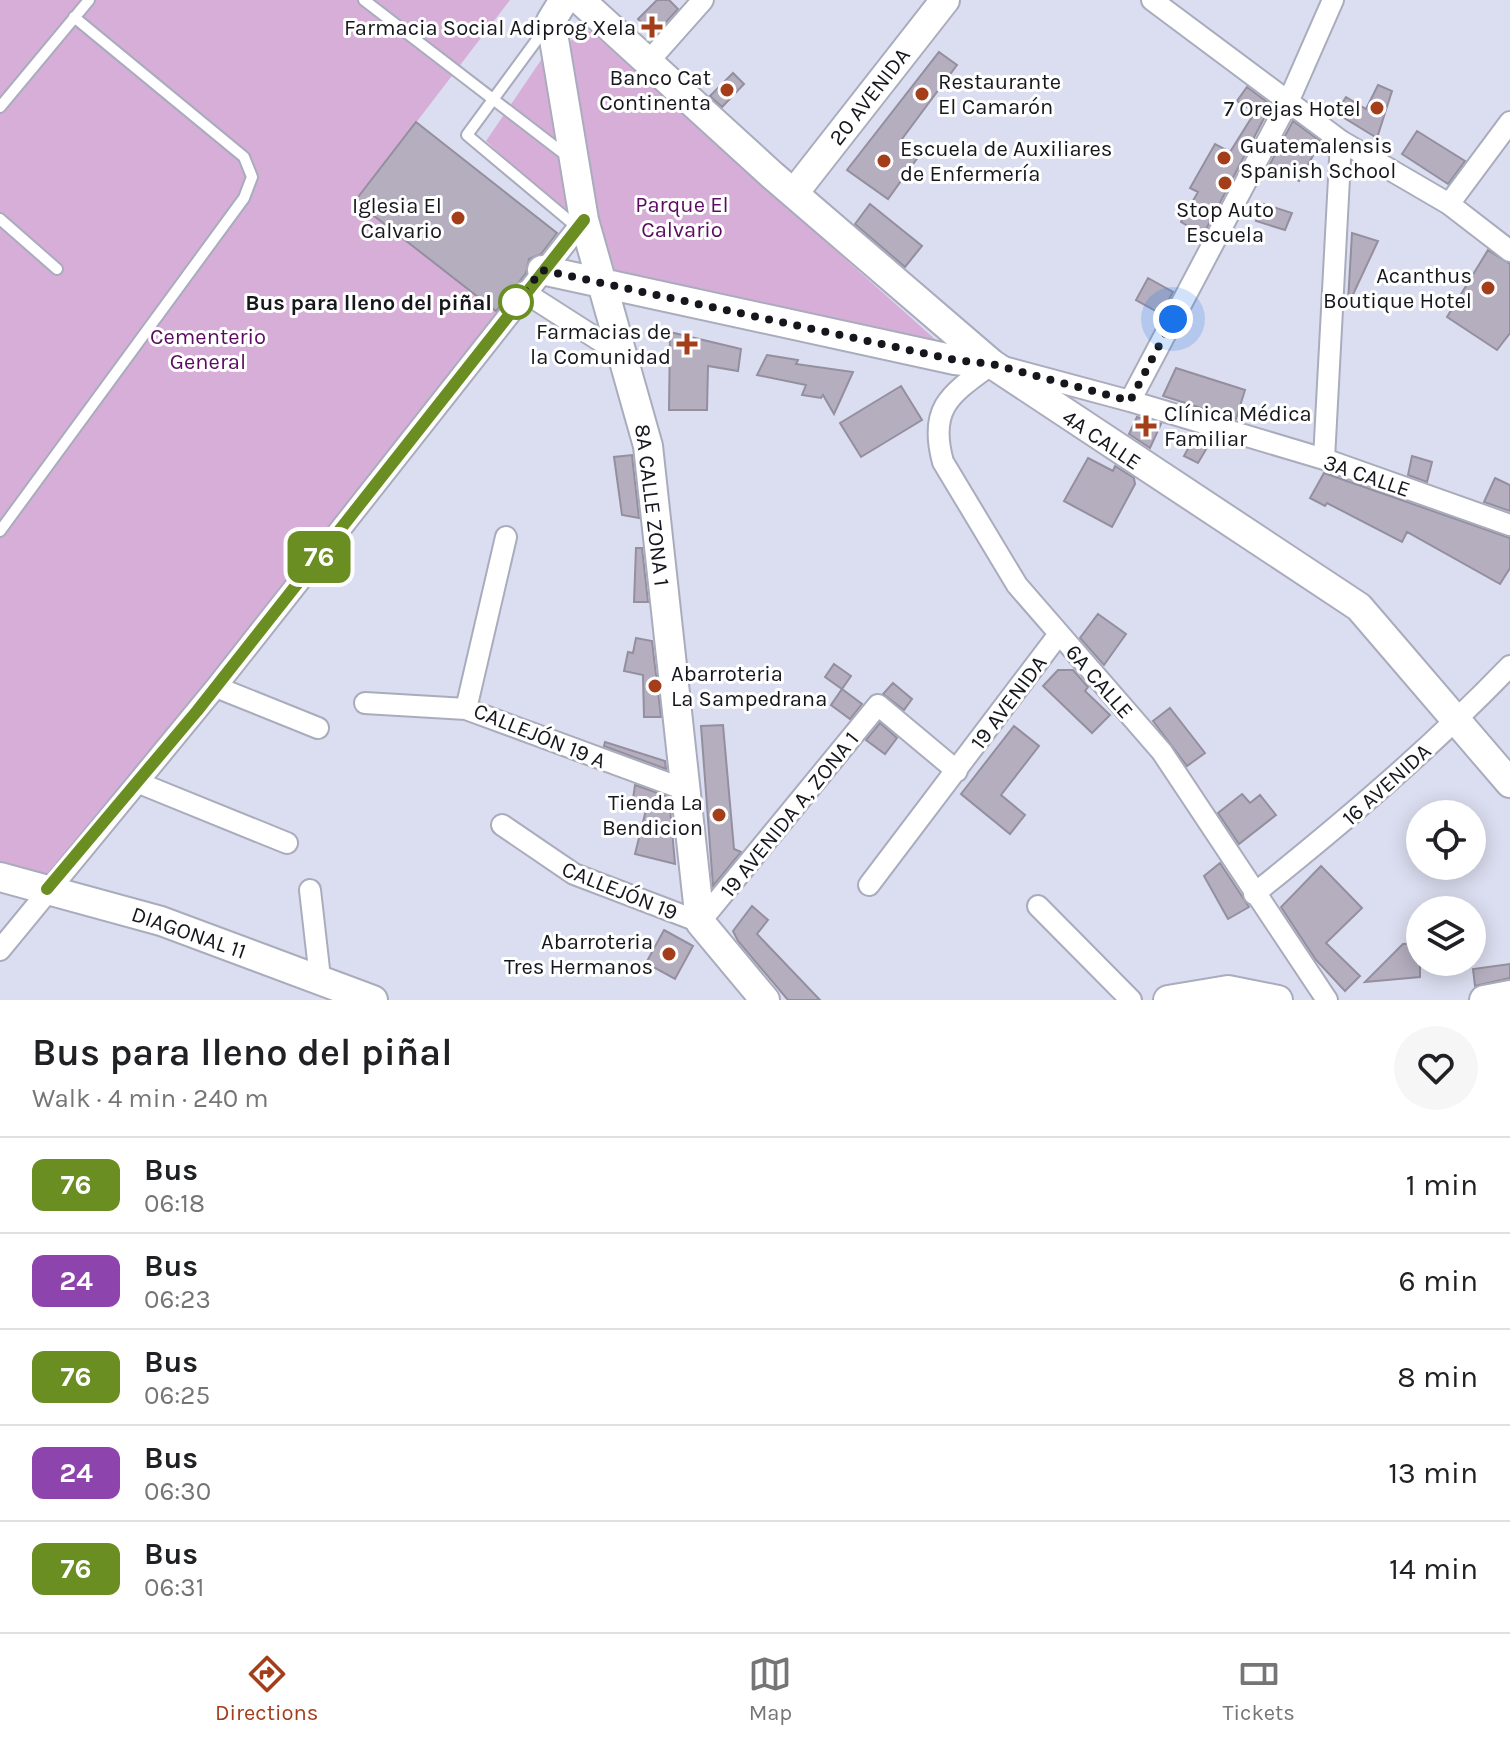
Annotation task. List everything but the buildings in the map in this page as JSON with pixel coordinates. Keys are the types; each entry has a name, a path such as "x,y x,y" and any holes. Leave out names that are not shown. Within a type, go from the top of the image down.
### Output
{"street":[{"name":"4A CALLE","path":"580,0 794,193 992,364 1359,607 1510,783"},
{"path":"648,62 703,0"},
{"name":"20 AVENIDA","path":"794,193 945,0"},
{"path":"1152,0 1341,141 1449,204 1510,251"},
{"path":"1130,401 1289,100 1333,0"},
{"name":"8A CALLE ZONA 1","path":"558,10 581,224 603,285 648,446 700,922"},
{"path":"1449,204 1510,122"},
{"path":"1324,459 1341,141"},
{"path":"0,950 216,687 524,292 581,224"},
{"path":"542,270 955,360 992,364"},
{"path":"524,292 624,356"},
{"name":"3A CALLE","path":"992,364 1324,459 1510,525"},
{"name":"6A CALLE","path":"992,364 955,392 945,404 937,440 943,462 1017,585 1162,752 1327,1000"},
{"name":"CALLEJÓN 19 A","path":"506,537 466,709 686,790"},
{"name":"19 AVENIDA","path":"869,885 1059,634"},
{"name":"16 AVENIDA","path":"1254,894 1350,817 1456,722 1510,666"},
{"path":"216,687 318,728"},
{"path":"365,703 466,709"},
{"name":"19 AVENIDA","path":"878,705 957,771"},
{"name":"19 AVENIDA A, ZONA 1","path":"700,922 878,705"},
{"path":"139,783 287,843"},
{"name":"CALLEJÓN 19","path":"502,825 574,874 700,922"},
{"name":"DIAGONAL 11","path":"0,877 161,921 373,1000"},
{"path":"310,890 320,978"},
{"path":"1038,906 1131,1000"},
{"path":"700,922 755,996"},
{"path":"1168,1000 1228,990 1278,1000"},
{"path":"1484,1000 1510,995"}],"lane":[{"path":"0,107 89,0"},
{"path":"364,0 575,162"},
{"path":"558,10 467,135 581,224"},
{"path":"0,531 244,198 252,177 244,157 74,17"},
{"path":"0,219 57,269"}],"green space":[{"name":"Cementerio General","path":"0,0 510,0 356,201 499,313 53,880 0,866"},
{"name":"Parque El Calvario","path":"590,31 937,341 934,354 631,285 607,263 568,42"},
{"path":"554,41 575,223 486,141"}],"bus line":[{"name":"76","path":"47,889 197,711 380,481 524,292 584,220"}],"place":[{"name":"Farmacia Social Adiprog Xela","path":"652,27"},
{"name":"Banco Cat Continenta","path":"727,90"},
{"name":"Restaurante El Camarón","path":"922,94"},
{"name":"7 Orejas Hotel","path":"1377,108"},
{"name":"Guatemalensis Spanish School","path":"1224,158"},
{"name":"Escuela de Auxiliares de Enfermería","path":"884,161"},
{"name":"Stop Auto Escuela","path":"1225,183"},
{"name":"Iglesia El Calvario","path":"458,218"},
{"name":"Acanthus Boutique Hotel","path":"1488,288"},
{"name":"Bus para lleno del piñal","path":"516,302"},
{"name":"Farmacias de la Comunidad","path":"687,344"},
{"name":"Clínica Médica Familiar","path":"1146,426"},
{"name":"Abarroteria La Sampedrana","path":"655,686"},
{"name":"Tienda La Bendicion","path":"719,815"},
{"name":"Abarroteria Tres Hermanos","path":"669,954"}],"route":[{"path":"516,302 512,308 542,270 955,360 992,364 1130,401 1173,319"}]}
